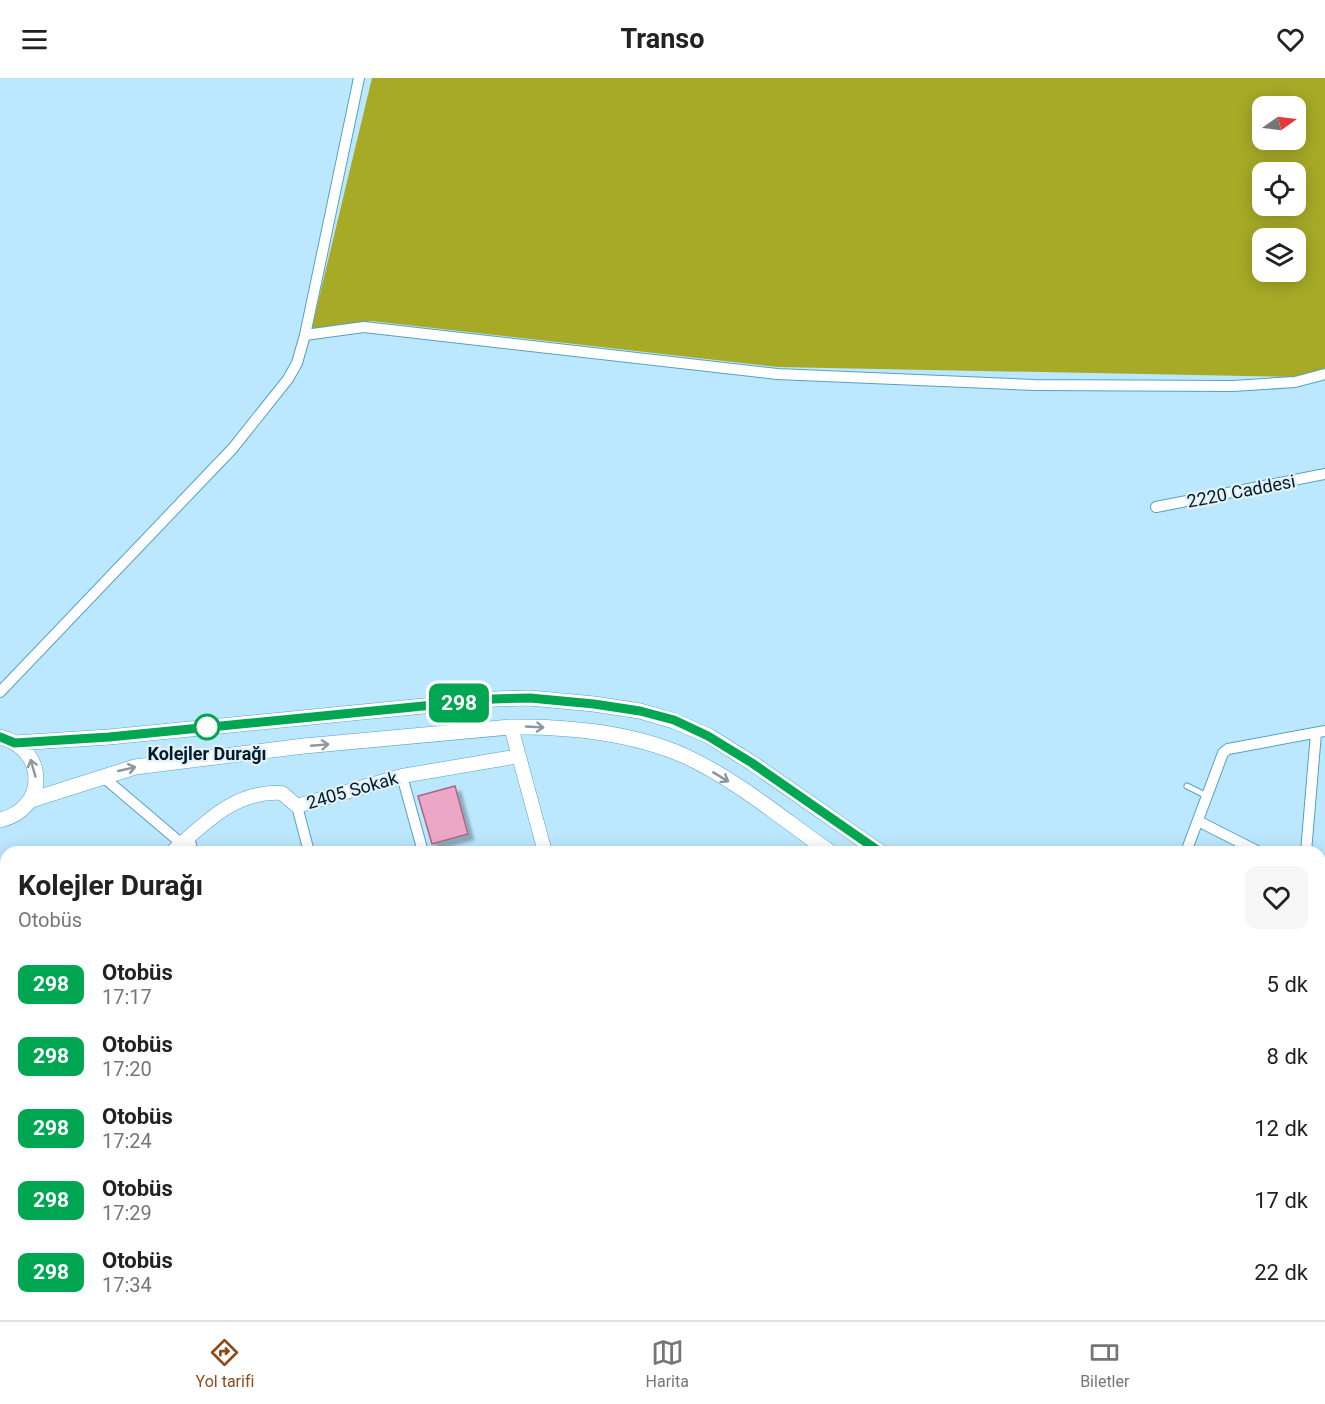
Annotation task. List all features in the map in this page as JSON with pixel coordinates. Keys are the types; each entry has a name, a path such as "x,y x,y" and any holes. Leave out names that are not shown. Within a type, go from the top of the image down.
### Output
{"main road":[{"path":"4,739 109,737 494,699 540,698 594,704 659,716 708,736 871,846"},
{"path":"0,820 22,810 31,800 135,767 304,746 511,727 599,734 649,744 686,757 736,786 821,846"},
{"path":"4,739 28,754 34,765 36,777 31,800"}],"street":[{"path":"0,692 233,448 288,379 297,363 305,335 359,78"},
{"path":"305,335 364,327 777,374 1022,385 1233,386 1295,382 1325,374"},
{"name":"2220 Caddesi","path":"1156,507 1325,474"},
{"path":"511,727 543,846"},
{"path":"1188,846 1228,749 1320,732 1307,846"},
{"name":"2405 Sokak","path":"184,846 232,803 251,795 282,793 297,806 402,776 519,756"},
{"path":"102,776 184,846"},
{"path":"402,776 421,846"},
{"path":"297,806 307,846"},
{"path":"1198,820 1248,846"}],"lane":[{"path":"1187,786 1208,797"}],"shaded area":[{"path":"372,78 1325,78 1325,369 1294,377 777,367 371,321 311,331"}],"building":[{"path":"455,786 468,834 432,844 418,796"}],"bus line":[{"name":"298","path":"0,737 15,743 109,737 494,699 550,699 594,704 640,711 691,727 752,763 871,846"}],"place":[{"name":"Kolejler Durağı","path":"207,727"}]}
